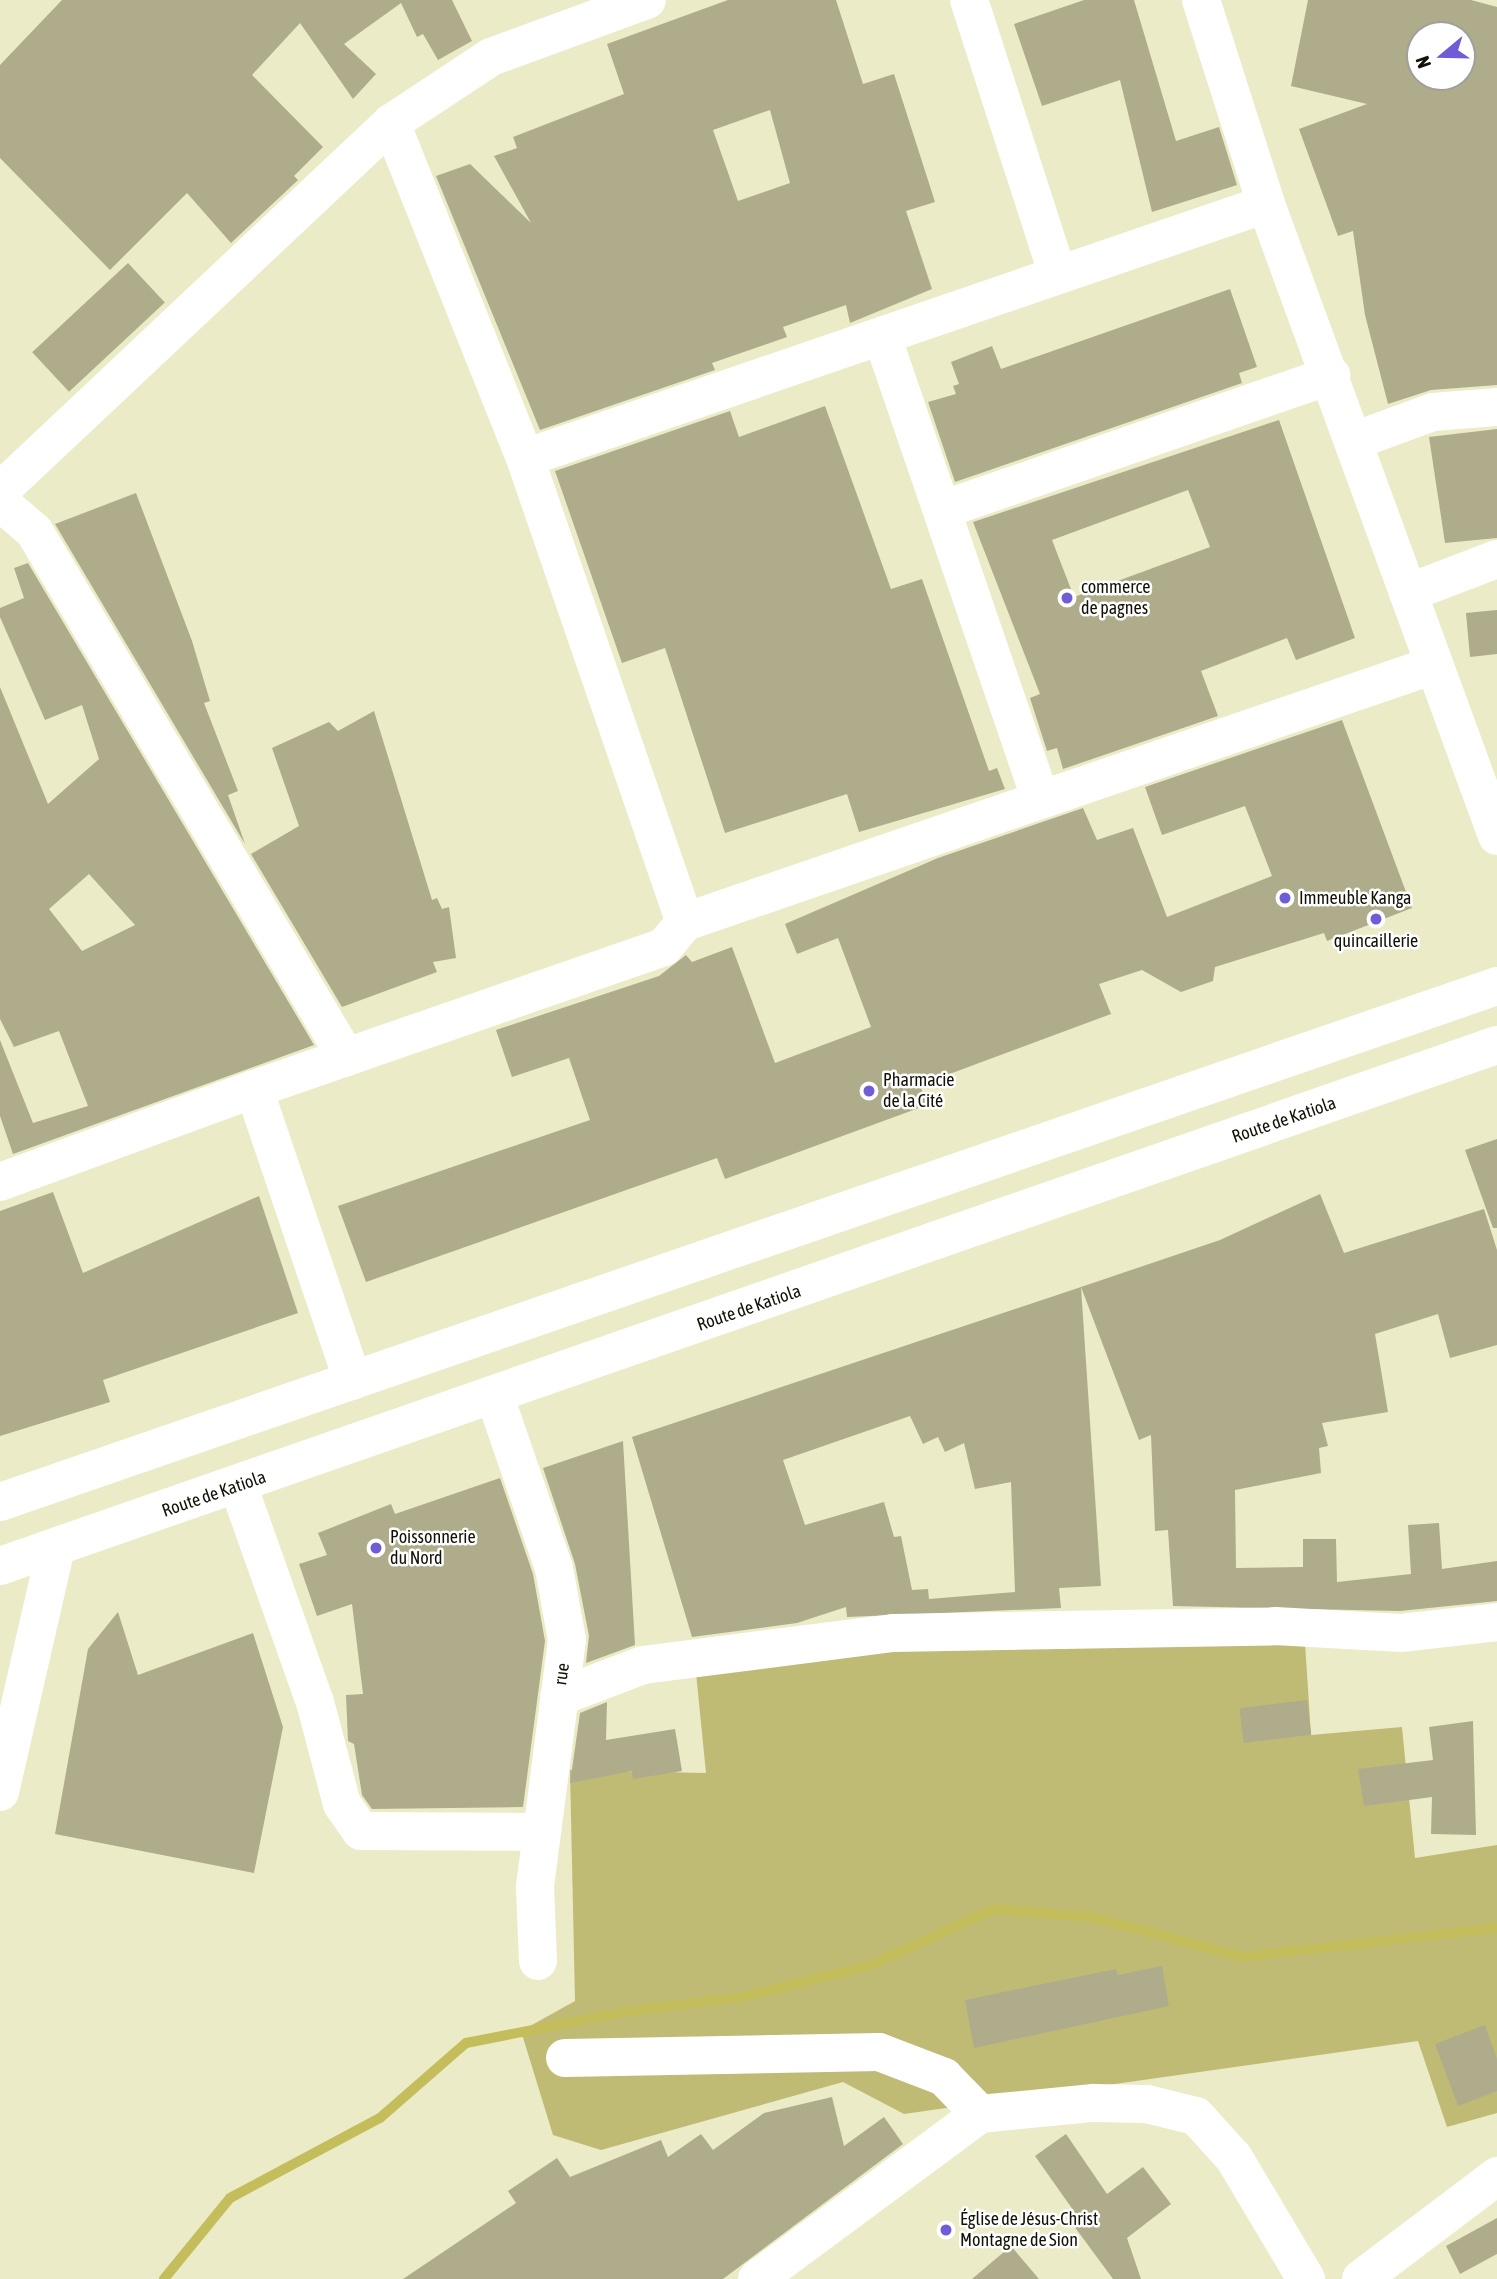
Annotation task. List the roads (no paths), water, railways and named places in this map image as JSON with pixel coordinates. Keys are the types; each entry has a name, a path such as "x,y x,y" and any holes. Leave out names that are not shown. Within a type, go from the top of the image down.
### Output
{"main road":[{"path":"0,491 391,123 491,57 647,0"},
{"path":"969,0 1058,275"},
{"path":"1201,0 1266,204 1331,375 1497,835"},
{"path":"391,123 526,458 685,922"},
{"path":"526,458 1266,204"},
{"path":"881,336 1041,800"},
{"path":"942,510 1331,375"},
{"path":"1354,441 1433,412 1497,407"},
{"path":"0,502 34,531 346,1057"},
{"path":"1408,593 1497,559"},
{"path":"0,1181 254,1089 664,947 685,922 1434,665"},
{"path":"0,1502 1497,986"},
{"name":"Route de Katiola","path":"0,1566 495,1397 1497,1045"},
{"path":"254,1089 353,1381"},
{"name":"rue","path":"495,1397 554,1568 567,1640 535,1887 538,1961"},
{"path":"238,1485 315,1702 342,1804 360,1831 542,1832"},
{"path":"0,1792 56,1547"},
{"path":"559,1698 643,1665 893,1633 1275,1626 1401,1633 1497,1622"},
{"path":"565,2058 879,2052 944,2077 980,2114"},
{"path":"757,2279 980,2114 1093,2103 1186,2109 1234,2158 1306,2279"},
{"path":"1361,2279 1497,2176"}],"waterway":[{"path":"164,2279 230,2198 380,2118 466,2043 629,2011 743,1997 871,1965 994,1909 1092,1917 1242,1957 1497,1928"}],"place":[{"name":"commerce de pagnes","path":"1067,598"},
{"name":"Immeuble Kanga","path":"1285,898"},
{"name":"quincaillerie","path":"1376,919"},
{"name":"Pharmacie de la Cité","path":"869,1091"},
{"name":"Poissonnerie du Nord","path":"376,1548"},
{"name":"Église de Jésus-Christ Montagne de Sion","path":"946,2230"}]}
